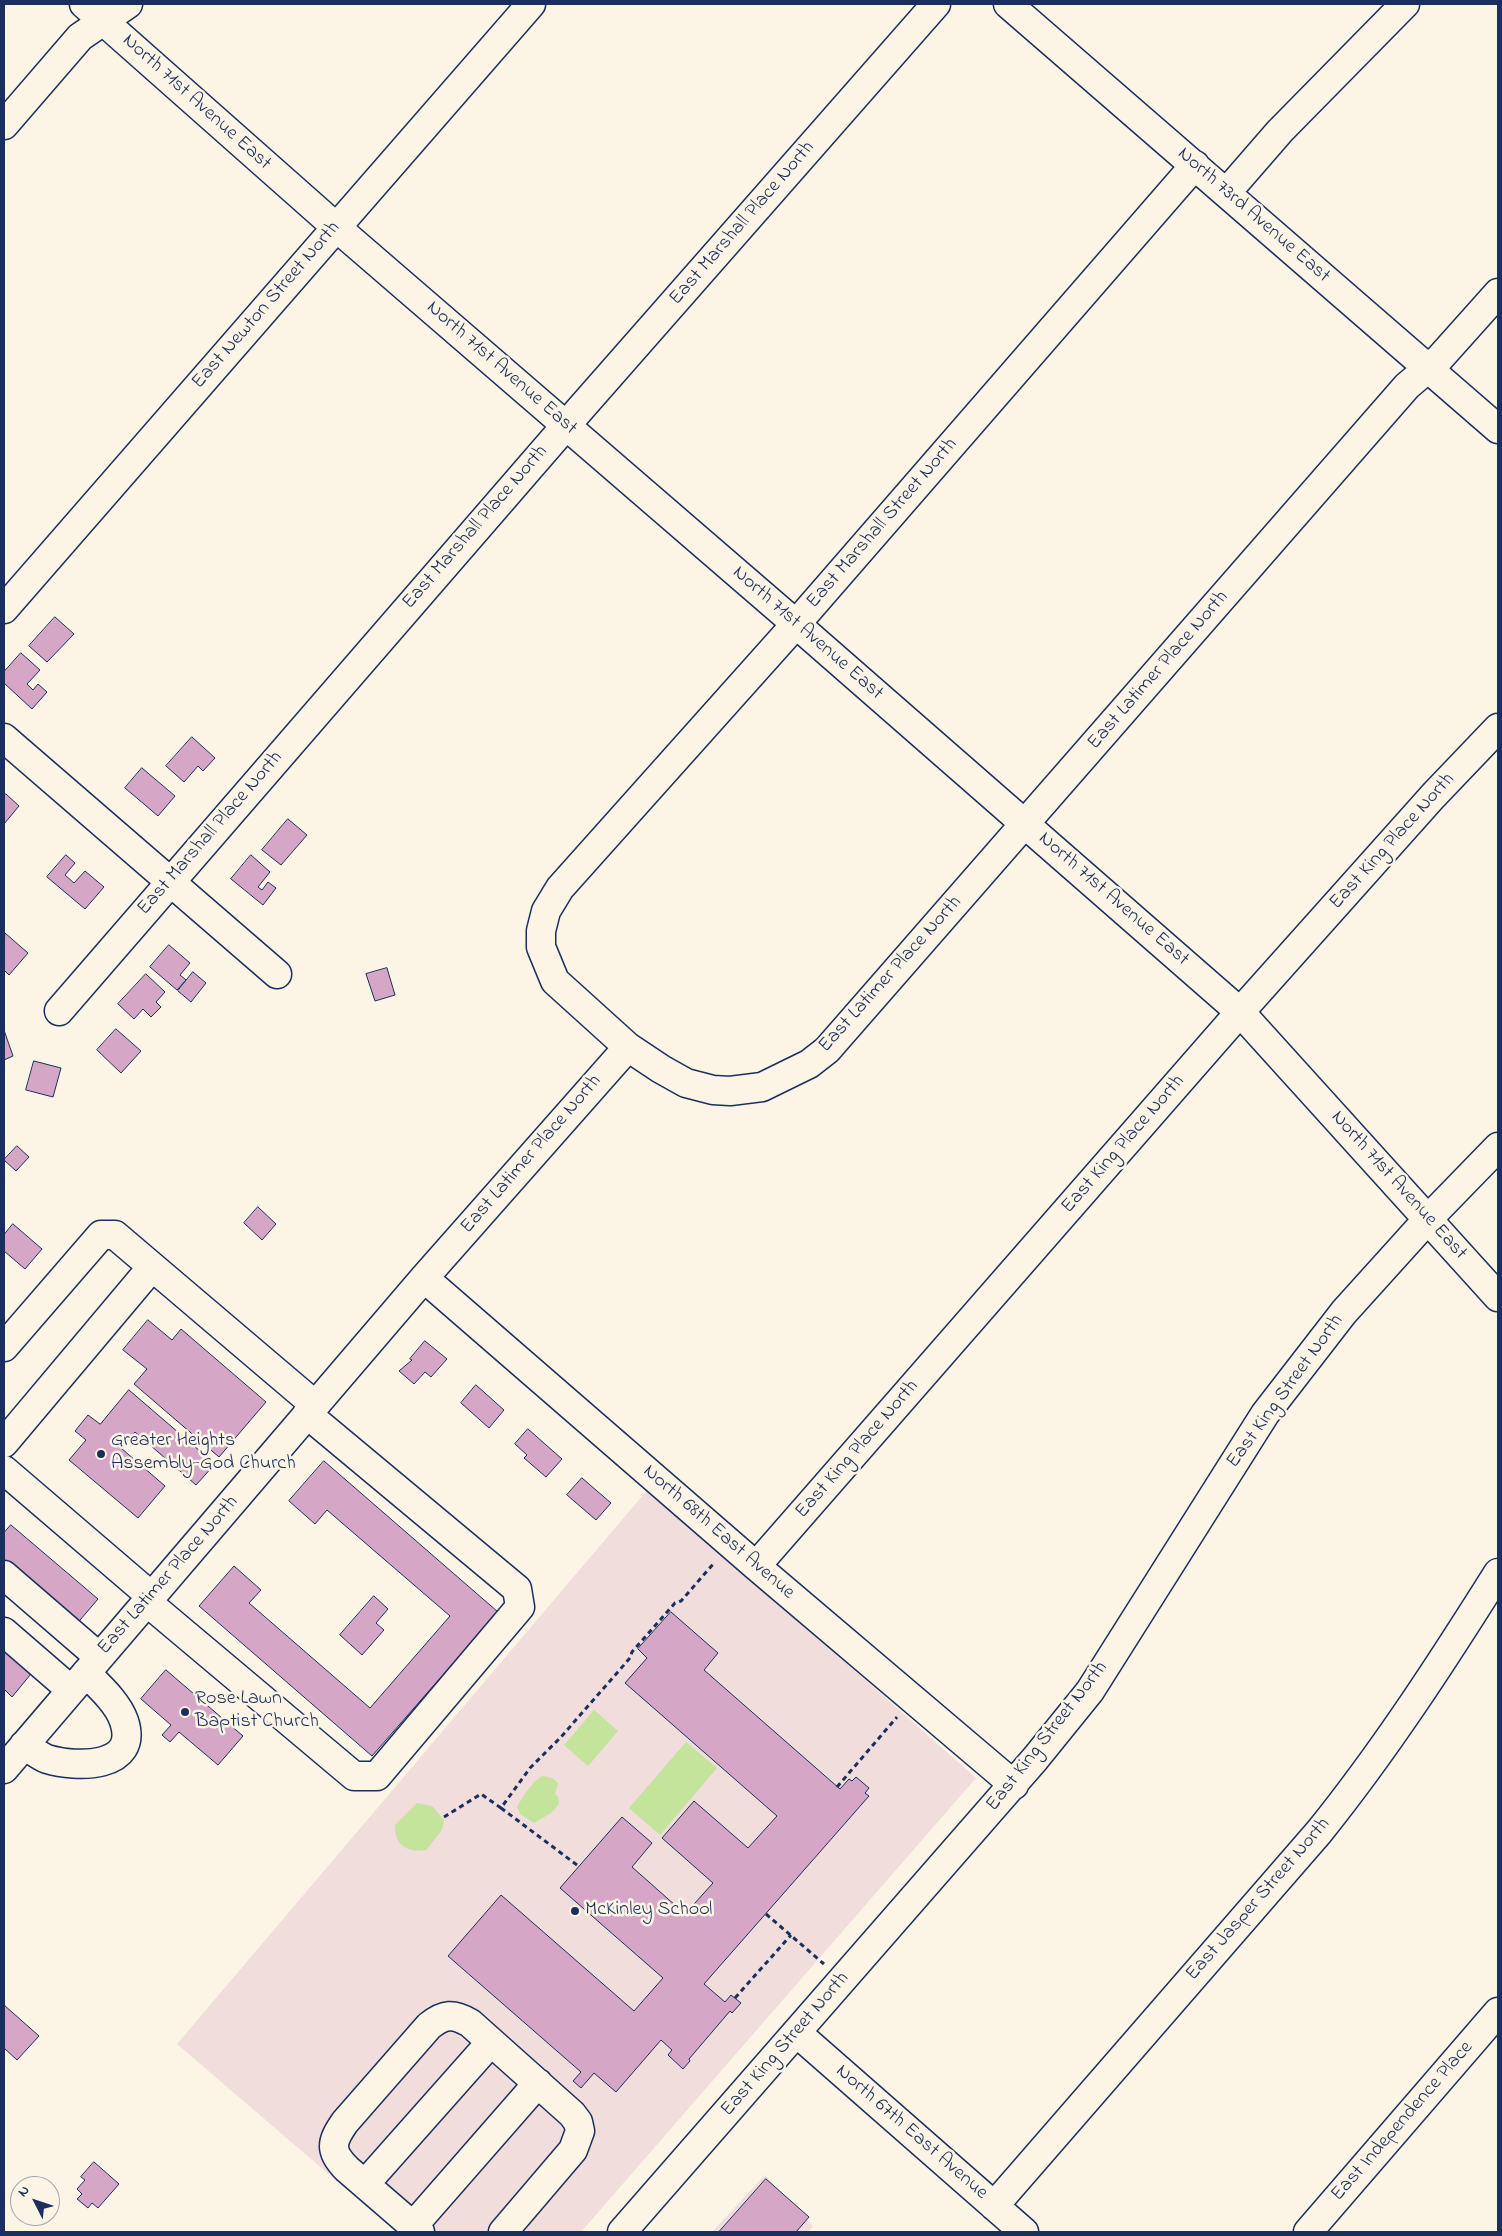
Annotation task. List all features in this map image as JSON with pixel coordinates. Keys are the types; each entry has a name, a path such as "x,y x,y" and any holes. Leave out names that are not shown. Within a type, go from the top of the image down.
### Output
{"street":[{"path":"4,125 80,37 94,12 128,4"},
{"name":"East Newton Street North","path":"4,608 531,4"},
{"name":"East Marshall Place North","path":"59,1010 566,425 936,4"},
{"path":"1227,192 1280,131 1404,4"},
{"name":"North 73rd Avenue East","path":"1022,8 1195,165 1498,429"},
{"name":"North 71st Avenue East","path":"94,12 336,227 796,624 1240,1012 1498,1297"},
{"name":"East Marshall Street North","path":"628,1046 555,981 541,947 541,931 546,911 560,888 796,624 1195,165"},
{"name":"East Latimer Place North","path":"4,1768 424,1278 628,1046 686,1083 713,1090 730,1091 762,1088 809,1064 827,1050 1407,386 1426,367 1439,359 1498,293"},
{"name":"East King Place North","path":"756,1566 1240,1012 1433,796 1498,728"},
{"path":"4,738 276,974"},
{"name":"East King Street North","path":"622,2232 1014,1785 1090,1691 1265,1414 1344,1312 1428,1219 1498,1147"},
{"path":"4,1470 149,1599 354,1776 376,1776 520,1607 517,1589 311,1410 115,1235 101,1236 9,1331"},
{"path":"4,1443 152,1267"},
{"name":"North 68th East Avenue","path":"424,1278 730,1544 1014,1785"},
{"name":"East Jasper Street North","path":"994,2206 1319,1832 1352,1790 1447,1653 1498,1573"},
{"path":"4,1575 86,1673 106,1693 124,1720 127,1736 120,1752 106,1762 72,1764 46,1758 24,1745"},
{"path":"4,1632 86,1673"},
{"name":"East Independence Place","path":"1308,2232 1498,2012"},
{"path":"503,2232 573,2150 580,2131 578,2122 572,2114 538,2083 491,2042 458,2016 449,2015 438,2018 429,2026 335,2136 334,2149 337,2158 417,2229 538,2083"},
{"name":"North 67th East Avenue","path":"797,2033 1024,2232"},
{"path":"365,2184 491,2042"}],"path":[{"path":"501,1808 530,1768 561,1737 630,1658 632,1652 675,1603 681,1601 730,1544"},
{"path":"837,1787 912,1700"},
{"path":"444,1817 481,1794 577,1865"},
{"path":"766,1914 843,1980"},
{"path":"735,1998 791,1935"}],"shaded area":[{"name":"McKinley School","path":"649,1488 976,1778 581,2232 396,2232 177,2044"},
{"path":"765,2175 813,2226 808,2232 712,2232"}],"green space":[{"path":"594,1710 618,1731 588,1766 564,1745"},
{"path":"686,1742 717,1768 660,1835 629,1808"},
{"path":"543,1776 552,1778 558,1783 555,1794 558,1797 559,1804 551,1813 534,1823 520,1814 517,1807 532,1785"},
{"path":"417,1803 432,1806 444,1820 442,1830 426,1850 419,1851 403,1846 395,1832 395,1825"}],"building":[{"path":"55,617 74,634 47,662 29,646"},
{"path":"21,653 40,670 27,684 33,690 38,684 47,692 32,709 4,683 4,672"},
{"path":"192,737 215,758 203,771 198,766 184,782 166,766"},
{"path":"142,768 175,796 158,816 125,788"},
{"path":"6,794 19,806 4,824 4,796"},
{"path":"288,819 307,835 281,865 262,850"},
{"path":"66,855 75,863 65,875 74,883 85,871 104,887 85,909 47,877"},
{"path":"251,855 270,872 258,887 262,890 268,882 276,888 263,905 231,879"},
{"path":"5,933 28,953 9,975 4,970"},
{"path":"169,945 190,963 180,975 186,980 177,990 150,967"},
{"path":"387,968 395,995 375,1001 366,974"},
{"path":"193,972 206,983 191,1002 178,991"},
{"path":"146,974 165,992 156,1002 161,1007 151,1017 143,1009 134,1019 118,1004"},
{"path":"116,1029 141,1051 121,1073 97,1050"},
{"path":"4,1030 13,1056 4,1060"},
{"path":"34,1061 61,1068 53,1097 26,1090"},
{"path":"17,1146 29,1157 16,1171 4,1160"},
{"path":"258,1207 276,1224 262,1240 244,1223"},
{"path":"13,1224 42,1249 25,1269 4,1251 4,1235"},
{"path":"148,1320 172,1340 181,1329 266,1402 219,1457 134,1384 147,1369 123,1350"},
{"path":"425,1341 447,1359 431,1377 425,1372 414,1384 399,1371 412,1360 410,1359"},
{"path":"476,1385 504,1410 489,1428 461,1403"},
{"name":"Greater Heights Assembly-God Church","path":"129,1390 215,1464 196,1485 135,1432 121,1448 165,1486 138,1518 69,1460 86,1440 75,1431 88,1415 100,1424"},
{"path":"528,1429 562,1459 546,1477 524,1458 527,1455 515,1444"},
{"path":"324,1461 498,1612 372,1756 199,1606 234,1566 261,1590 249,1603 370,1708 450,1616 327,1510 315,1524 289,1501"},
{"path":"582,1478 611,1503 596,1520 567,1495"},
{"path":"11,1525 98,1599 75,1626 4,1565 4,1533"},
{"path":"374,1596 388,1609 376,1623 384,1630 362,1655 340,1635"},
{"path":"671,1612 718,1653 704,1670 840,1789 849,1779 852,1781 856,1777 869,1788 865,1793 869,1796 704,1984 725,2002 731,1995 741,2003 732,2013 730,2011 689,2059 690,2061 683,2069 668,2055 672,2050 661,2040 616,2092 594,2073 581,2088 573,2081 581,2072 448,1956 501,1895 634,2011 663,1978 560,1888 622,1817 652,1843 632,1867 685,1914 713,1883 662,1838 694,1801 748,1848 777,1816 625,1683 647,1658 638,1649"},
{"path":"4,1642 35,1669 12,1697 4,1689"},
{"name":"Rose Lawn Baptist Church","path":"166,1670 243,1736 218,1765 179,1732 170,1742 162,1735 171,1725 141,1699"},
{"path":"4,2005 39,2036 17,2060 4,2048"},
{"path":"94,2162 119,2184 98,2208 92,2203 88,2208 77,2199 82,2194 77,2189 85,2180 81,2177"},
{"path":"766,2179 809,2217 796,2232 719,2232"}],"place":[{"name":"Greater Heights Assembly-God Church","path":"101,1454"},
{"name":"Rose Lawn Baptist Church","path":"185,1712"},
{"name":"McKinley School","path":"575,1911"}]}
